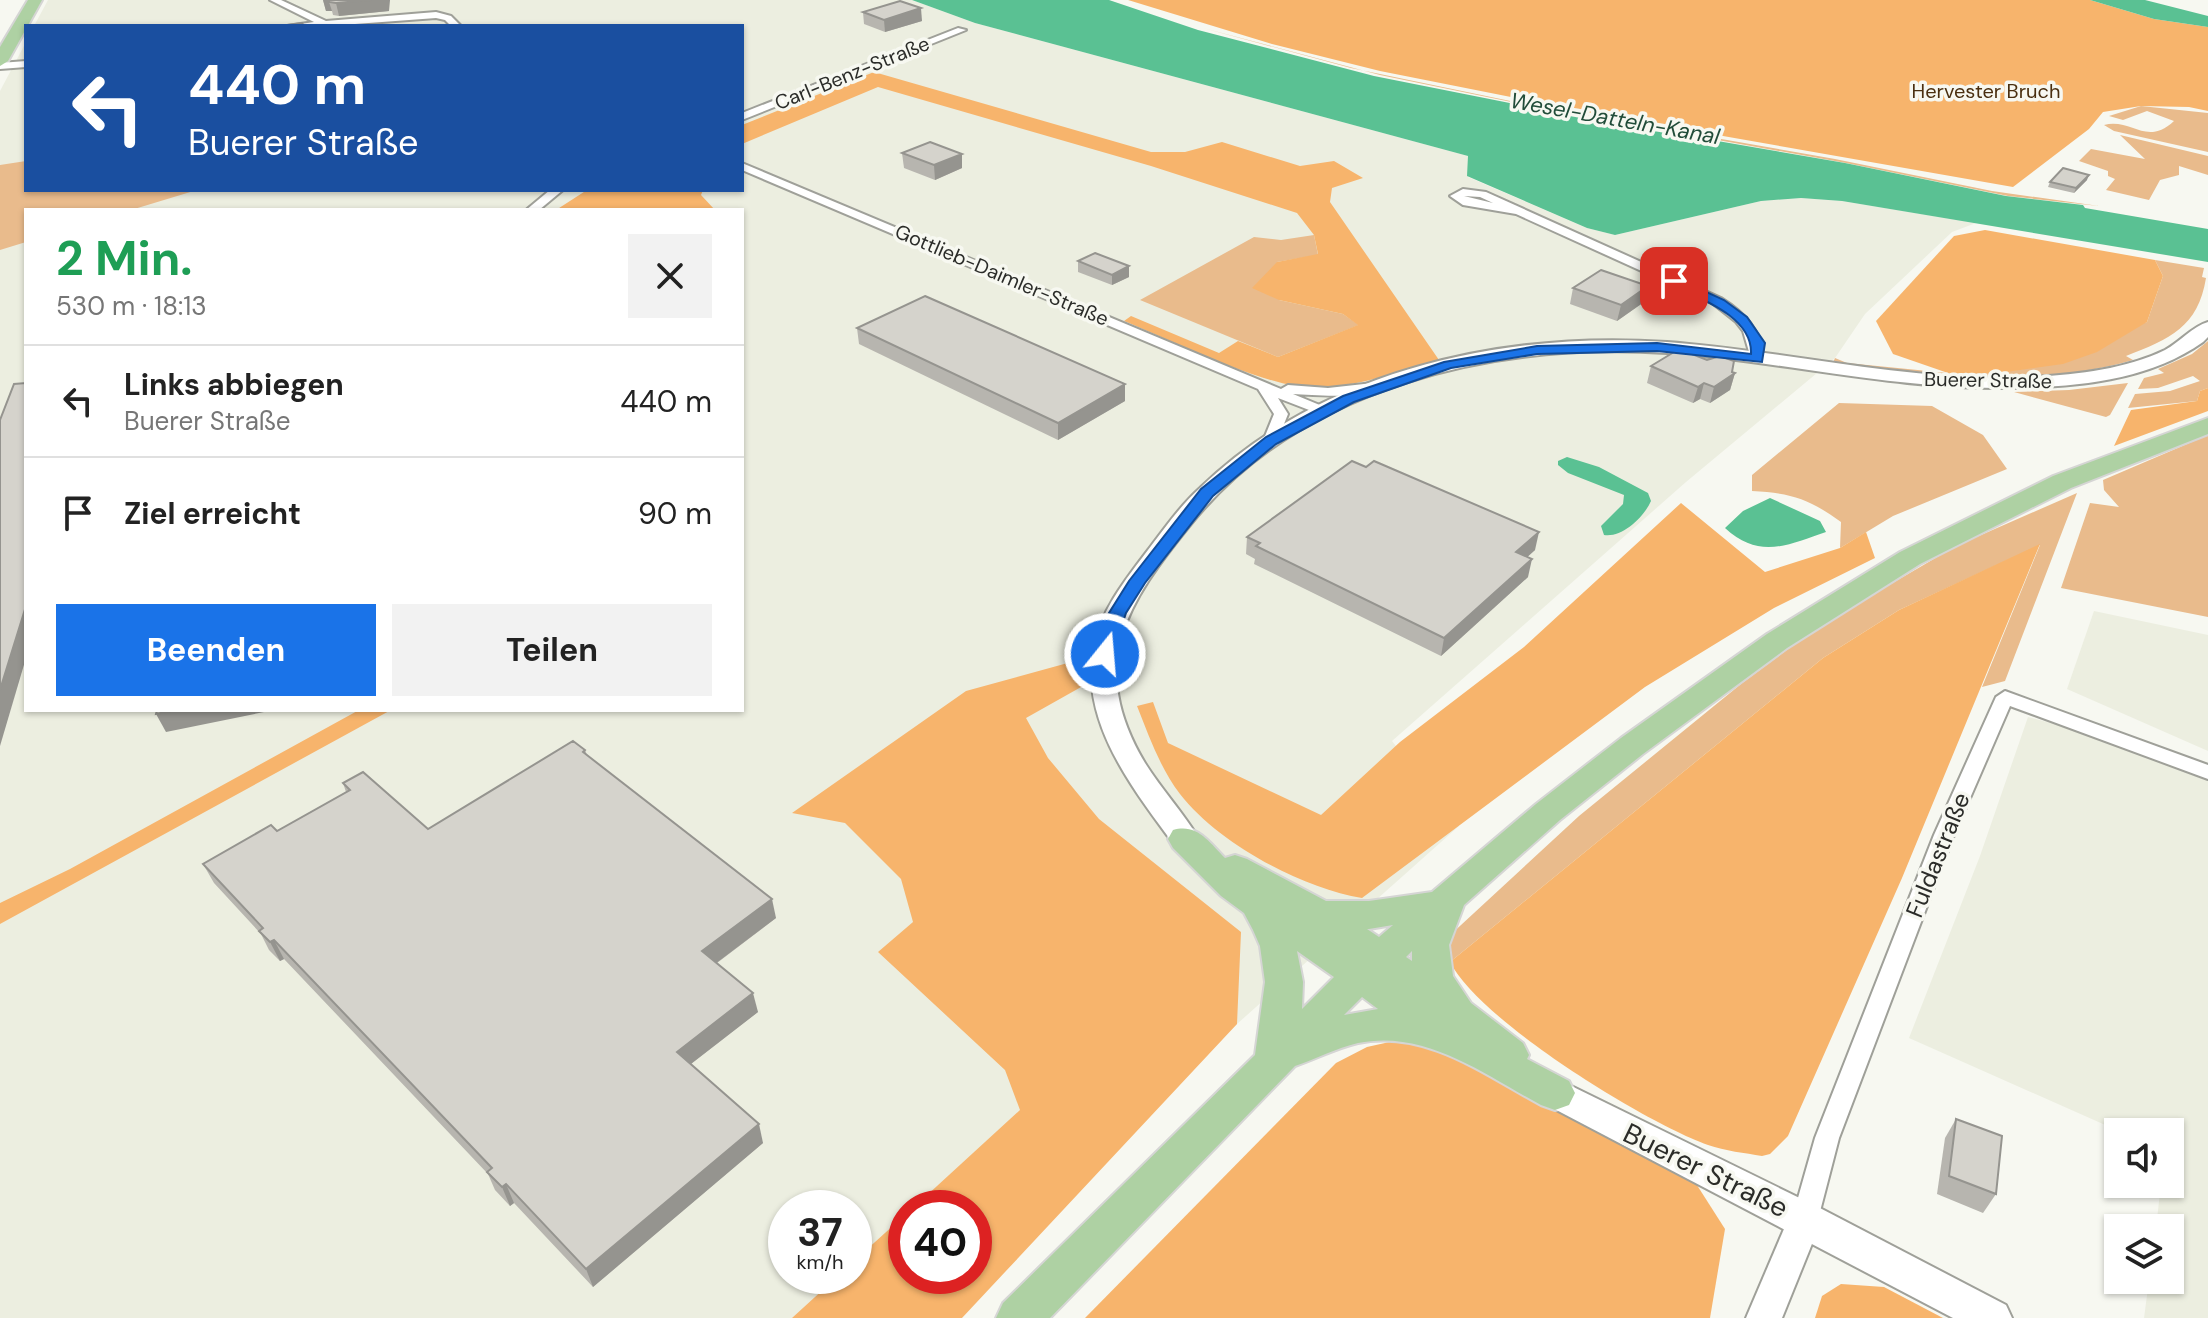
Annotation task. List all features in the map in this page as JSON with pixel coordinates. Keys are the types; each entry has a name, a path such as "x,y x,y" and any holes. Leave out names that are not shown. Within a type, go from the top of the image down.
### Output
{"main road":[{"path":"0,63 35,0"},
{"path":"1019,1318 1274,1058 1369,967 1632,746 1777,641 1910,558 2062,482 2208,425"},
{"path":"1185,839 1206,863 1255,902 1369,967 1555,1093"},
{"path":"1185,839 1321,915 1369,967"},
{"path":"1321,915 1369,915 1450,896"},
{"path":"1450,896 1431,931 1428,955 1455,1027"},
{"path":"1255,902 1280,946 1284,1010 1274,1058"},
{"path":"1274,1058 1366,1024 1455,1027"},
{"name":"Buerer Straße","path":"1555,1093 1805,1219"},
{"path":"1805,1219 1992,1318"}],"street":[{"path":"274,0 327,24 455,14"},
{"path":"436,15 448,18 454,24"},
{"name":"Carl-Benz-Straße","path":"744,116 961,30"},
{"path":"0,63 24,64"},
{"name":"Gottlieb-Daimler-Straße","path":"744,167 1322,411"},
{"path":"534,208 554,192"},
{"path":"1520,211 1719,303 1740,318 1752,332 1758,343 1757,359"},
{"name":"Buerer Straße","path":"1185,839 1141,779 1118,736 1103,691 1105,654 1118,613 1162,546 1207,492 1271,441 1322,411 1376,387 1449,365 1537,350 1657,347 1946,382 2044,382 2102,375 2144,364 2180,349 2208,327"},
{"path":"1263,384 1281,414 1271,441"},
{"name":"Gottlieb-Daimler-Straße","path":"1263,384 1328,392 1376,387"},
{"name":"Fuldastraße","path":"1805,1219 1827,1138 1944,835 2005,697 2208,772"},
{"name":"Buerer Straße","path":"1764,1318 1805,1219"}],"shaded area":[{"path":"48,0 912,0 975,23 1468,156 1468,177 1587,228 1615,235 1761,201 1801,198 1842,201 1976,223 1952,232 1865,314 1835,358 1686,482 1392,741 1459,826 1237,1024 1022,1227 992,1260 992,1190 888,1190 888,1294 962,1294 940,1318 0,1318 0,91 24,46 24,192 744,192 744,24 35,24"},
{"path":"912,0 1109,0 1198,30 1374,76 2006,196 2083,205 2085,208 2208,229 2208,262 1842,201 1801,198 1761,201 1615,235 1587,228 1467,176 1468,156 975,23"},
{"path":"2090,0 2145,0 2208,16 2208,27 2154,19"},
{"path":"1203,28 1363,70 1351,68"},
{"path":"1363,70 1544,108 1835,159 1992,191 2099,206 2008,196 1846,163 1540,108"},
{"path":"2141,106 2208,113 2208,152 2114,131 2104,125 2123,125 2155,132 2174,121 2147,111 2123,120 2109,116"},
{"path":"2120,135 2208,156 2208,175 2179,166 2179,175 2160,180 2149,200 2106,190 2115,179 2108,176 2108,171 2079,161 2091,149 2145,159"},
{"path":"24,161 24,192 190,192 138,208 24,208 24,243 0,250 0,165"},
{"path":"1314,235 1318,255 1277,262 1279,300 1343,314 1359,325 1278,357 1140,300 1254,237 1281,240"},
{"path":"2155,260 2204,268 2202,277 2206,278 2202,295 2189,320 2169,337 2126,356 2133,360 2058,375 2021,377 1946,375 1833,363 1835,358 1847,363 1948,373 1999,373 2147,322 2163,276"},
{"path":"2208,341 2208,388 2200,391 2197,401 2128,408 2135,394 2170,391 2200,381 2193,376 2158,388 2138,389 2144,378 2164,373 2158,369 2192,354"},
{"path":"2128,383 2106,417 2014,392 2069,390"},
{"path":"1839,403 1932,406 1983,435 2007,469 1893,516 1840,548 1841,522 1830,514 1800,499 1752,491 1752,475"},
{"path":"2208,435 2208,617 2061,588 2090,503 2119,507 2104,490 2103,480"},
{"path":"1567,457 1599,467 1648,493 1651,501 1648,507 1625,530 1604,535 1601,526 1623,504 1624,495 1568,473 1558,465 1558,461"},
{"path":"2077,493 2005,681 1982,687 2040,545 1899,610 1823,658 1450,962 1448,937 1579,816 1741,684 1819,626 1956,546"},
{"path":"1770,498 1820,521 1826,532 1786,545 1762,547 1738,538 1725,528 1743,511"},
{"path":"2094,611 2208,635 2208,751 2067,689"},
{"path":"2028,717 2073,729 2208,781 2208,1318 2144,1318 2147,1294 2184,1294 2184,1214 2158,1214 2159,1198 2184,1198 2184,1118 2104,1118 2104,1124 1909,1038 1980,856"}],"green space":[{"name":"Hervester Bruch","path":"1128,0 2090,0 2154,19 2208,27 2208,111 2189,107 2141,106 2103,112 2089,129 2013,187 1592,113 1380,71 1272,44"},
{"path":"874,72 1151,152 1185,152 1222,142 1300,166 1334,161 1363,178 1332,188 1330,202 1439,360 1350,384 1300,387 1249,373 1124,321 1131,316 1219,353 1238,341 1278,357 1358,325 1343,314 1279,300 1252,288 1277,262 1318,254 1314,235 1297,213 1151,166 878,87 744,143 744,124"},
{"path":"584,192 702,192 701,195 713,208 559,208"},
{"path":"1985,230 2155,260 2163,276 2147,322 2097,352 2063,364 1999,373 1948,373 1893,354 1876,321 1954,236"},
{"path":"2208,388 2208,411 2114,446 2131,410 2197,401 2200,391"},
{"path":"1681,503 1765,572 1840,548 1866,532 1875,558 1774,608 1645,687 1362,898 1338,893 1288,874 1238,846 1196,812 1180,794 1161,763 1137,706 1153,702 1168,743 1321,815 1400,742 1524,647"},
{"path":"2040,544 1902,878 1788,1136 1770,1154 1762,1156 1715,1147 1645,1115 1606,1093 1528,1040 1467,986 1450,962 1823,658 1899,610"},
{"path":"1075,661 1090,682 1026,718 1048,758 1099,819 1241,932 1237,1024 992,1286 992,1190 933,1190 1020,1110 1005,1070 878,952 913,922 901,879 845,823 792,813 966,691"},
{"path":"355,712 387,712 0,924 0,903 70,869"},
{"path":"1403,1039 1456,1058 1695,1182 1725,1229 1710,1318 1085,1318 1336,1063 1367,1047"},
{"path":"888,1230 888,1294 984,1294 962,1318 792,1318 818,1294 872,1294 872,1245"},
{"path":"1841,1284 1884,1287 1943,1318 1815,1318 1822,1296"}],"building":[{"path":"329,0 371,0 336,3"},
{"path":"900,1 921,8 884,20 863,12"},
{"path":"930,142 962,154 934,165 902,153"},
{"path":"2063,168 2089,175 2076,188 2050,182"},
{"path":"1095,253 1129,266 1112,275 1078,261"},
{"path":"1601,270 1648,286 1621,305 1573,288"},
{"path":"925,296 1125,384 1058,423 857,328"},
{"path":"1679,349 1707,360 1720,356 1734,361 1732,372 1735,373 1714,387 1704,383 1698,387 1651,366"},
{"path":"24,383 24,612 0,690 0,420 14,384"},
{"path":"1352,461 1366,467 1374,461 1539,532 1516,552 1532,559 1444,638 1256,546 1260,543 1247,537"},
{"path":"573,741 772,899 702,951 753,993 677,1052 759,1124 586,1269 506,1184 502,1187 487,1172 492,1168 274,940 270,942 259,931 263,928 203,864 271,825 277,831 350,790 343,783 363,772 428,829"},
{"path":"1956,1119 2002,1136 1996,1194 1949,1176"}],"route":[{"path":"1105,654 1112,625 1137,581 1207,492 1271,441 1348,399 1428,370 1495,355 1537,350 1657,347 1757,359 1758,343 1742,320 1704,294 1674,281"}],"water label":[{"name":"Wesel-Datteln-Kanal","path":"1615,118"}]}
